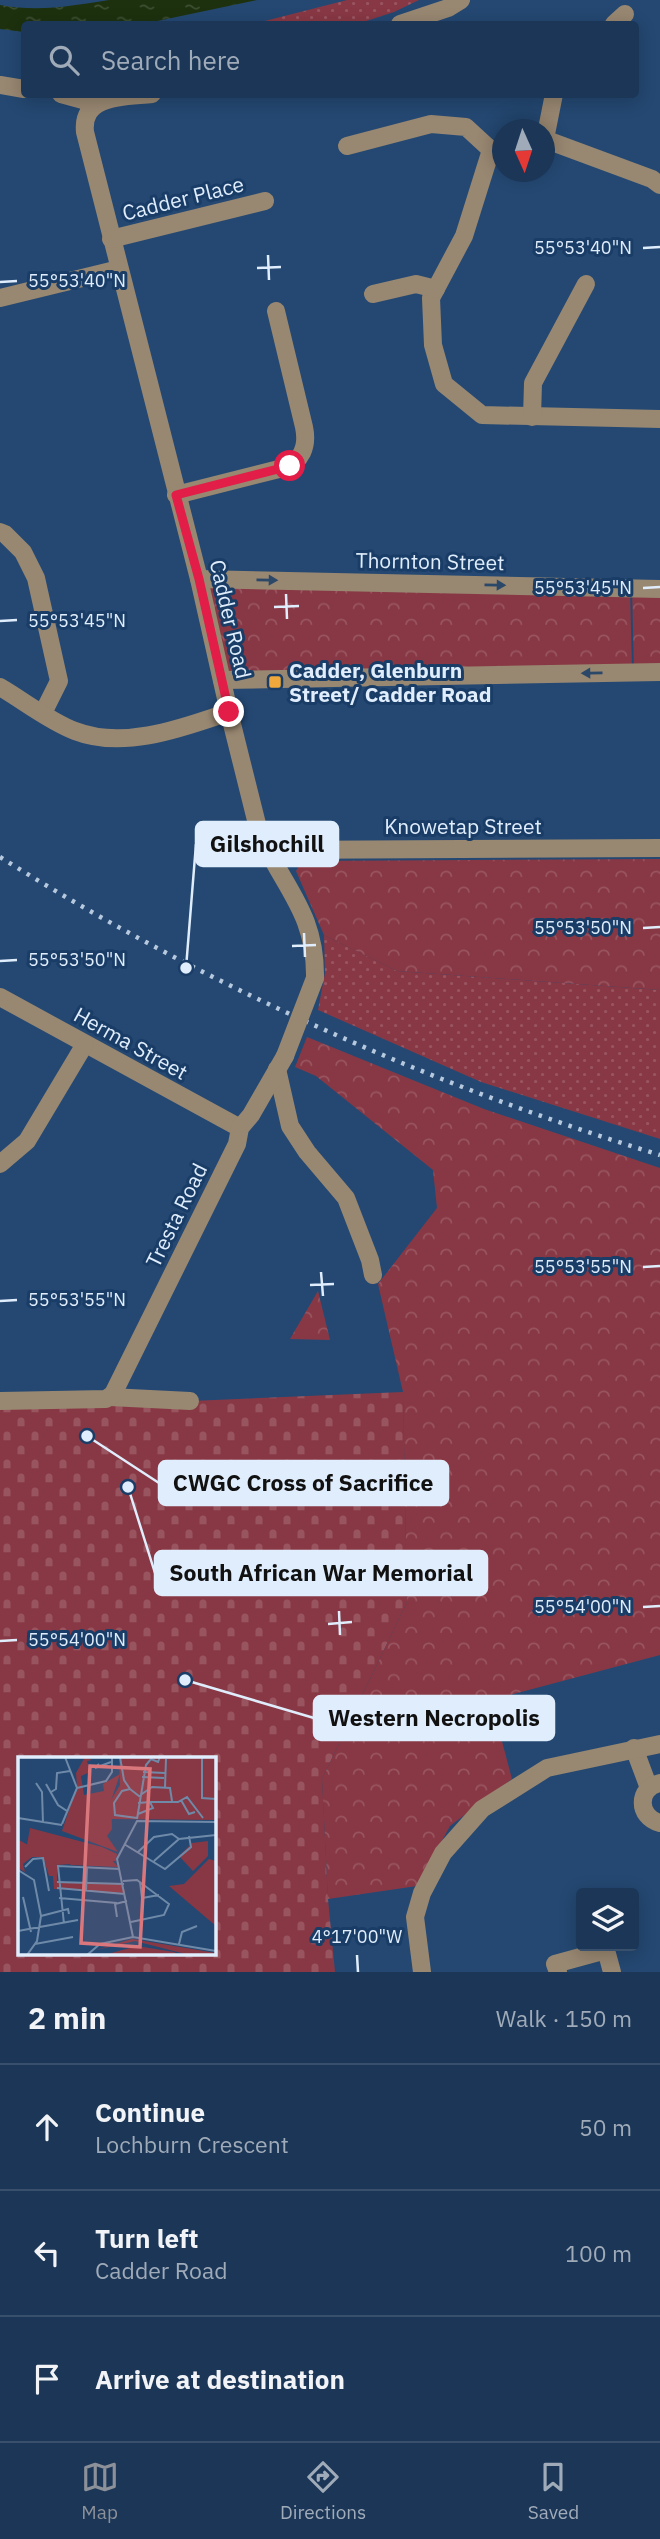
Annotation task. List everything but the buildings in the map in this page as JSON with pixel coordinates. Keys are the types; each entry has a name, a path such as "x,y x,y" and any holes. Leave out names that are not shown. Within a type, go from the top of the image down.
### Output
{"street":[{"path":"410,21 438,12 461,0"},
{"path":"0,85 21,88"},
{"path":"76,98 93,106 119,98"},
{"path":"549,119 553,98"},
{"name":"Cadder Road","path":"93,106 85,120 85,132 199,579 259,832 266,850 304,913 316,955 315,978 281,1063"},
{"path":"347,146 431,124 466,127 492,145"},
{"path":"555,143 652,179 660,185"},
{"path":"492,162 464,236 431,298 433,345 444,384 482,415 660,419"},
{"name":"Cadder Place","path":"111,239 265,201"},
{"path":"0,298 118,269"},
{"path":"373,294 416,284 436,289"},
{"path":"532,417 533,383 586,284"},
{"path":"176,495 283,468 295,463 302,453 306,441 304,427 275,310"},
{"path":"0,533 5,534 23,552 36,578 59,681 43,713"},
{"name":"Thornton Street","path":"199,579 660,589"},
{"path":"222,680 660,672"},
{"path":"0,687 74,731 93,736 121,738 169,732 229,712"},
{"name":"Knowetap Street","path":"266,850 660,848"},
{"name":"Herma Street","path":"0,996 240,1128"},
{"path":"0,1164 27,1141 85,1044"},
{"path":"281,1063 290,1126 307,1152 345,1198 370,1260 373,1275"},
{"name":"Tresta Road","path":"110,1397 237,1144 240,1128 251,1115 281,1063"},
{"path":"0,1401 110,1397 190,1401"},
{"path":"422,1972 415,1917 422,1893 443,1853 482,1809 547,1768 660,1744"},
{"path":"634,1748 654,1785 645,1793 642,1806 649,1818 660,1823"},
{"path":"558,1972 555,1964 606,1950 612,1972"}],"green space":[{"path":"347,0 419,0 366,21 265,21"},
{"path":"202,582 630,589 632,671 225,679"},
{"path":"632,589 660,590 660,670 634,670"},
{"path":"660,859 660,990 397,971 324,935 296,871 302,861"},
{"path":"324,935 397,971 660,990 660,1139 481,1082 318,1010 325,973"},
{"path":"307,1037 484,1109 660,1168 660,1655 491,1700 512,1779 450,1826 417,1886 328,1899 322,1779 407,1602 403,1392 378,1284 437,1208 433,1170 316,1076 295,1067"},
{"path":"318,1291 330,1340 290,1339"},
{"path":"403,1392 407,1602 322,1779 335,1972 0,1972 0,1409"}],"water":[{"path":"109,0 257,0 157,21 21,21 21,32 0,29 0,5 41,8"}],"railway":[{"path":"0,857 157,948 320,1028 488,1097 660,1155"}],"place":[{"name":"Cadder, Glenburn Street/ Cadder Road","path":"275,682"},
{"name":"Gilshochill","path":"186,968"},
{"name":"CWGC Cross of Sacrifice","path":"87,1436"},
{"name":"South African War Memorial","path":"128,1487"},
{"name":"Western Necropolis","path":"185,1680"}],"route":[{"path":"229,712 199,579 176,495 290,466"}]}
